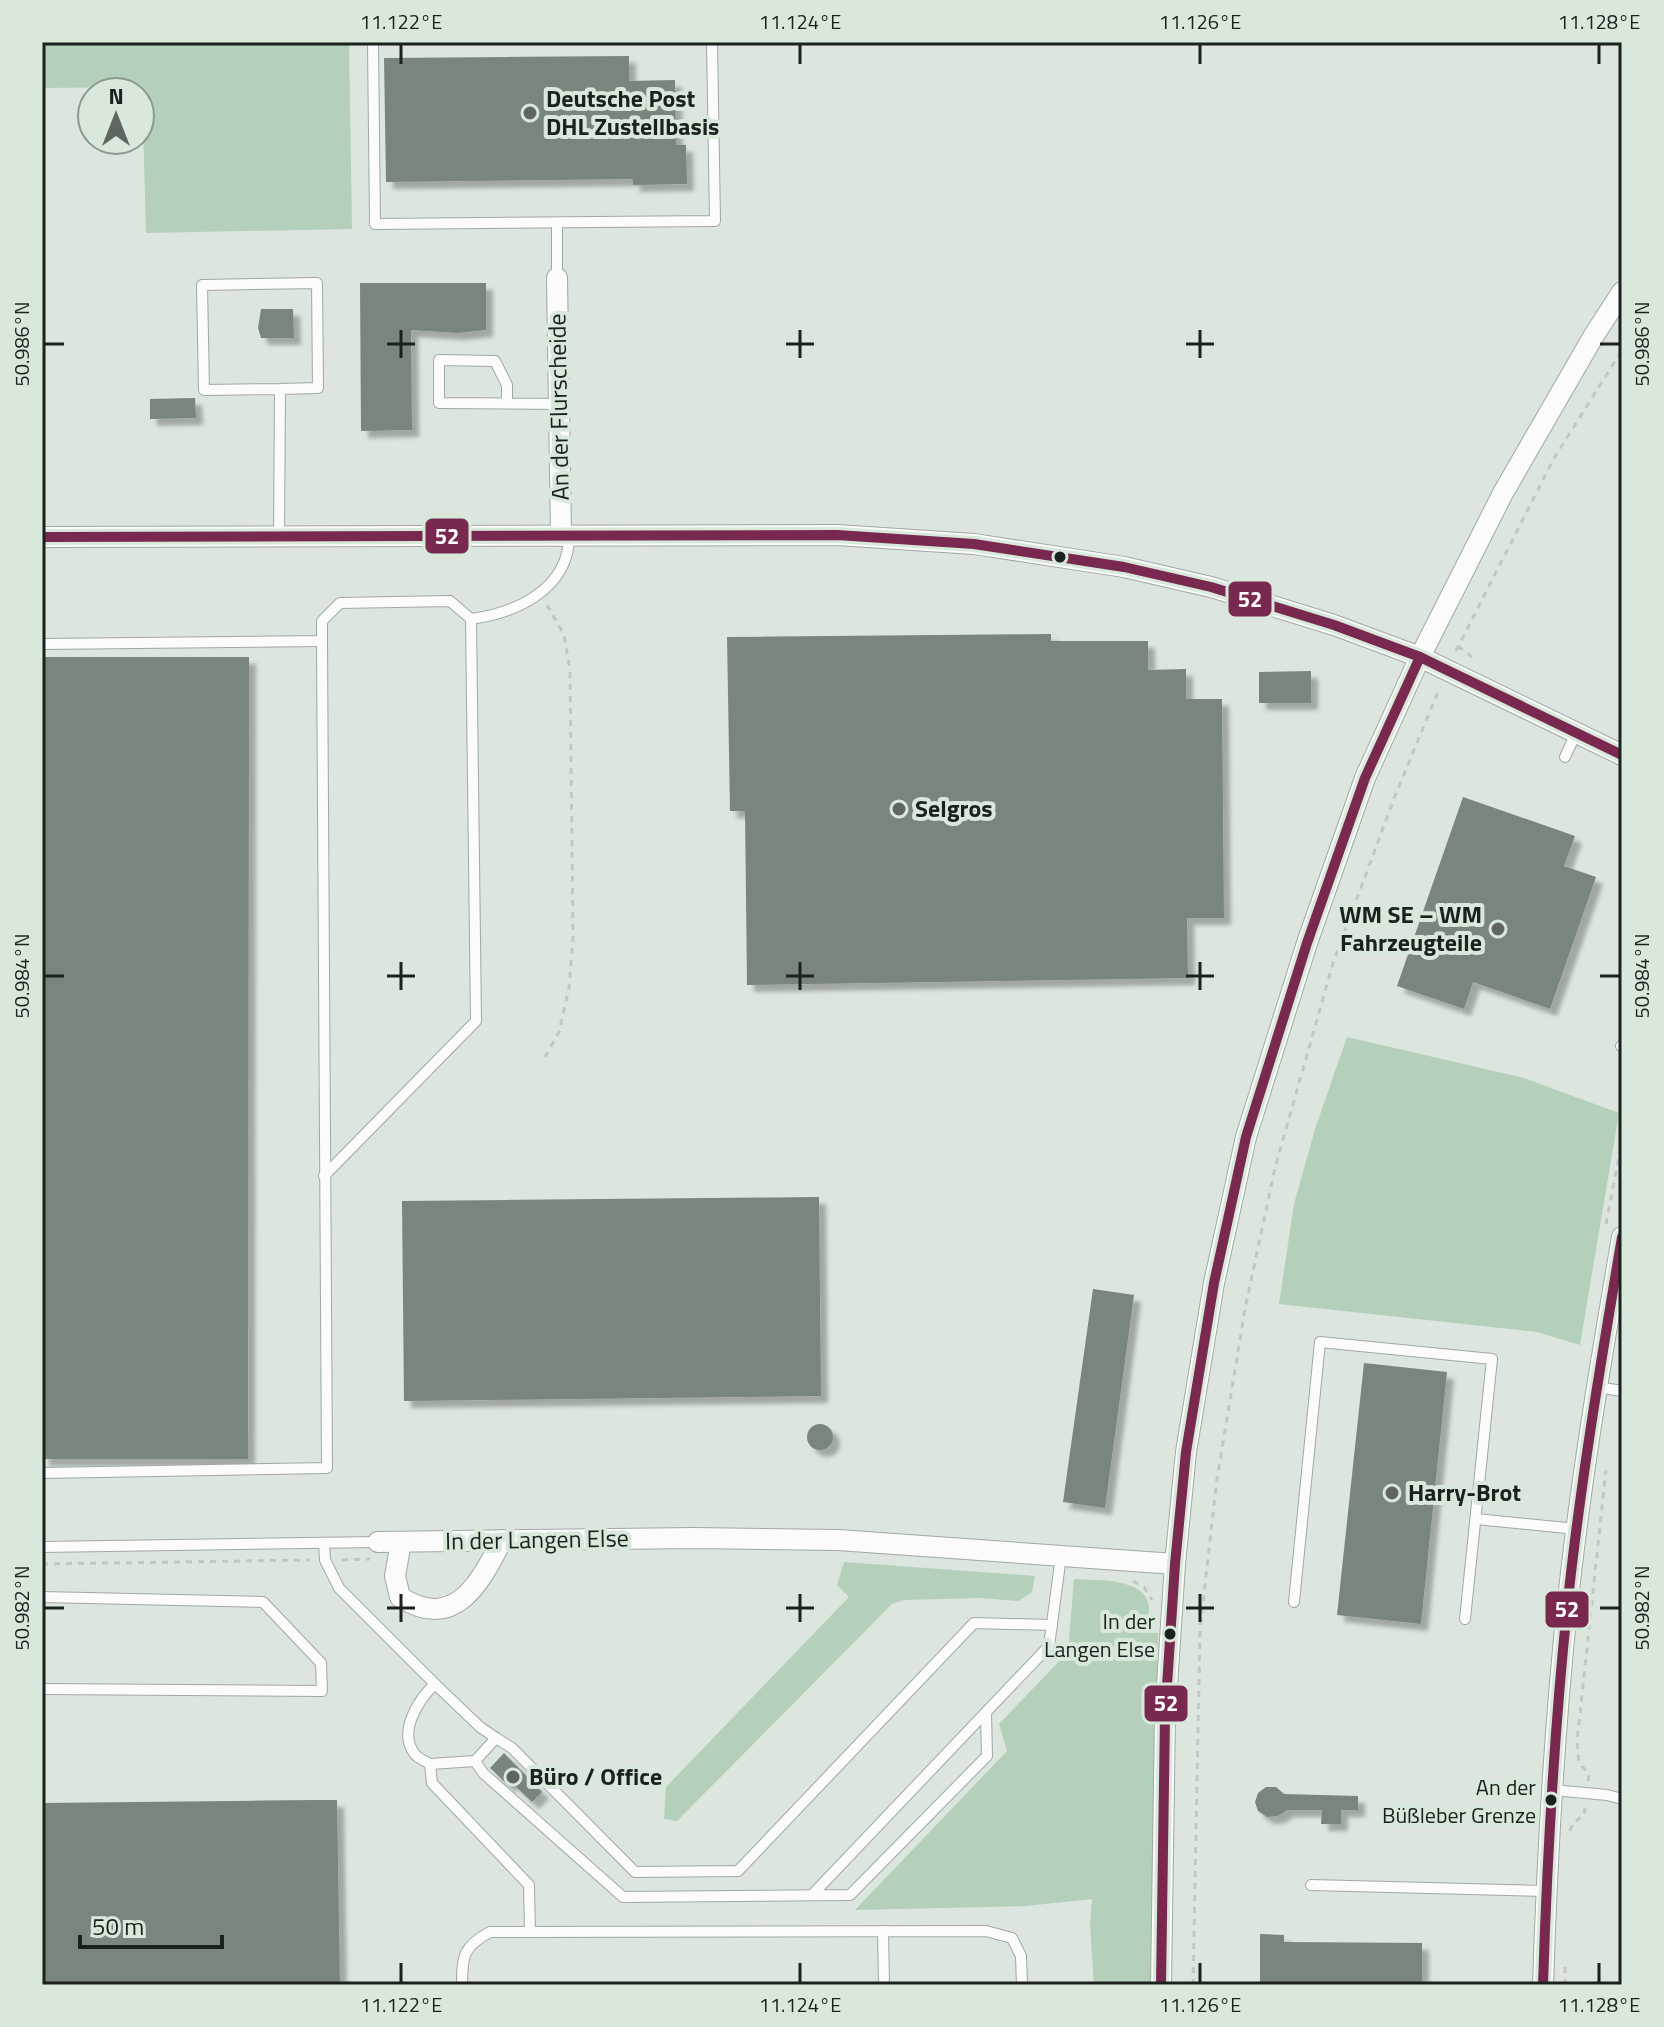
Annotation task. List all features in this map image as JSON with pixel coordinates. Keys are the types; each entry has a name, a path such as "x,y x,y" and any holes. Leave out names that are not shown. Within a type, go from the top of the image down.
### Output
{"street":[{"name":"An der Flurscheide","path":"557,278 565,536"},
{"path":"1161,1985 1165,1716 1186,1452 1214,1283 1246,1137 1307,943 1365,778 1420,657 1503,493 1622,292"},
{"name":"An der Flurscheide","path":"42,537 837,535 1003,548 1124,567 1211,587 1334,625 1420,657"},
{"path":"1420,657 1622,755"},
{"path":"1543,1985 1546,1891 1567,1608 1597,1387 1622,1237"},
{"path":"400,1550 395,1576 400,1597 417,1607 443,1608 452,1606 480,1583 502,1540"},
{"name":"In der Langen Else","path":"378,1542 400,1550 502,1540 838,1540 1175,1564"}],"lane":[{"path":"373,42 375,224 715,221 712,42"},
{"path":"557,223 557,278"},
{"path":"317,283 318,388 280,389 204,390 202,285 317,283"},
{"path":"507,403 507,385 495,361 439,360 439,403 559,404"},
{"path":"279,538 280,389"},
{"path":"42,1473 327,1468 322,621 340,603 450,601 471,619 498,616 541,595 562,564 565,536"},
{"path":"324,1176 476,1021 471,619"},
{"path":"42,644 322,641"},
{"path":"1565,757 1576,733"},
{"path":"1294,1602 1320,1342 1492,1359 1465,1619"},
{"path":"1597,1387 1622,1391"},
{"path":"1476,1519 1577,1529"},
{"path":"42,1547 378,1542"},
{"path":"324,1543 325,1560 339,1588 480,1727 512,1748 635,1872 738,1871 974,1623 1052,1625"},
{"path":"812,1895 1049,1646 1061,1556"},
{"path":"42,1597 263,1602 321,1663 322,1691 42,1689"},
{"path":"435,1684 419,1700 410,1725 414,1754 430,1764 475,1761 496,1738"},
{"path":"475,1761 483,1773 623,1897 850,1895 987,1756 986,1713"},
{"path":"430,1764 432,1783 529,1885 530,1932"},
{"path":"1553,1790 1622,1799"},
{"path":"1311,1885 1546,1891"},
{"path":"883,1931 884,1985"},
{"path":"462,1985 462,1960 472,1942 490,1932 883,1931 986,1931 1012,1938 1021,1956 1022,1985"}],"path":[{"path":"1193,1985 1200,1629 1217,1479 1245,1309 1275,1168 1333,963 1395,796 1448,670 1553,460 1622,350"},
{"path":"541,595 564,635 572,706 573,937 569,988 559,1032 545,1057"},
{"path":"1568,1835 1573,1823 1584,1815 1589,1774 1579,1763 1577,1742 1607,1460"},
{"path":"42,1564 325,1560 400,1550"},
{"path":"1133,1581 1144,1587 1152,1598 1153,1611"},
{"path":"1565,1953 1565,1985"}],"green space":[{"path":"42,42 349,42 352,229 146,233 144,156 156,156 156,76 76,76 76,88 42,88"},
{"path":"1347,1037 1524,1078 1619,1113 1580,1345 1537,1332 1279,1304 1294,1204 1315,1129"},
{"path":"844,1562 1035,1576 1032,1592 1018,1601 980,1598 904,1600 892,1604 677,1821 664,1819 666,1787 849,1597 837,1585"},
{"path":"1074,1579 1118,1582 1139,1590 1149,1606 1147,1632 1158,1633 1150,1985 1094,1985 1090,1925 1092,1899 1026,1906 855,1910 1007,1751 999,1724 1068,1652"}],"building":[{"name":"Deutsche Post DHL Zustellbasis","path":"629,56 629,81 675,80 676,145 686,145 687,184 633,185 633,179 386,182 384,58"},
{"path":"360,283 486,283 486,330 458,333 411,330 412,430 361,431"},
{"path":"261,309 293,309 294,338 261,338 258,328"},
{"path":"195,398 196,418 150,419 150,399"},
{"path":"1051,634 1051,641 1148,641 1148,670 1186,669 1186,699 1222,699 1224,918 1187,918 1188,978 747,985 745,811 730,811 727,637"},
{"path":"42,657 249,657 248,1459 42,1459"},
{"path":"1311,671 1311,703 1259,703 1259,672"},
{"name":"WM SE – WM Fahrzeugteile","path":"1463,797 1575,836 1564,866 1596,877 1550,1009 1473,982 1464,1009 1397,986"},
{"path":"819,1197 821,1396 404,1401 402,1201"},
{"path":"1093,1289 1134,1295 1105,1508 1063,1502"},
{"name":"Harry-Brot","path":"1364,1363 1447,1372 1421,1624 1337,1615"},
{"path":"820,1424 829,1428 833,1437 829,1446 820,1450 811,1446 807,1437 811,1428"},
{"name":"Büro / Office","path":"504,1753 542,1792 532,1802 490,1768"},
{"path":"1266,1787 1276,1787 1284,1794 1358,1796 1358,1810 1341,1810 1341,1824 1321,1824 1322,1810 1287,1810 1278,1816 1267,1817 1258,1811 1255,1802 1258,1793"},
{"path":"337,1800 340,1985 42,1985 42,1803"},
{"path":"1260,1934 1284,1935 1284,1942 1422,1943 1422,1985 1260,1985"}],"transit line":[{"name":"52","path":"42,537 837,535 974,544 1124,567 1211,587 1334,625 1420,657 1622,755"},
{"name":"52","path":"1161,1985 1165,1716 1175,1564 1186,1452 1214,1283 1246,1137 1307,943 1365,778 1420,657"},
{"name":"52","path":"1543,1985 1552,1797 1567,1609 1585,1470 1622,1237"}],"place":[{"name":"Deutsche Post DHL Zustellbasis","path":"530,113"},
{"name":"Selgros","path":"899,809"},
{"name":"WM SE – WM Fahrzeugteile","path":"1498,929"},
{"name":"Harry-Brot","path":"1392,1493"},
{"name":"In der Langen Else","path":"1170,1634"},
{"name":"Büro / Office","path":"513,1777"},
{"name":"An der Büßleber Grenze","path":"1551,1800"}]}
